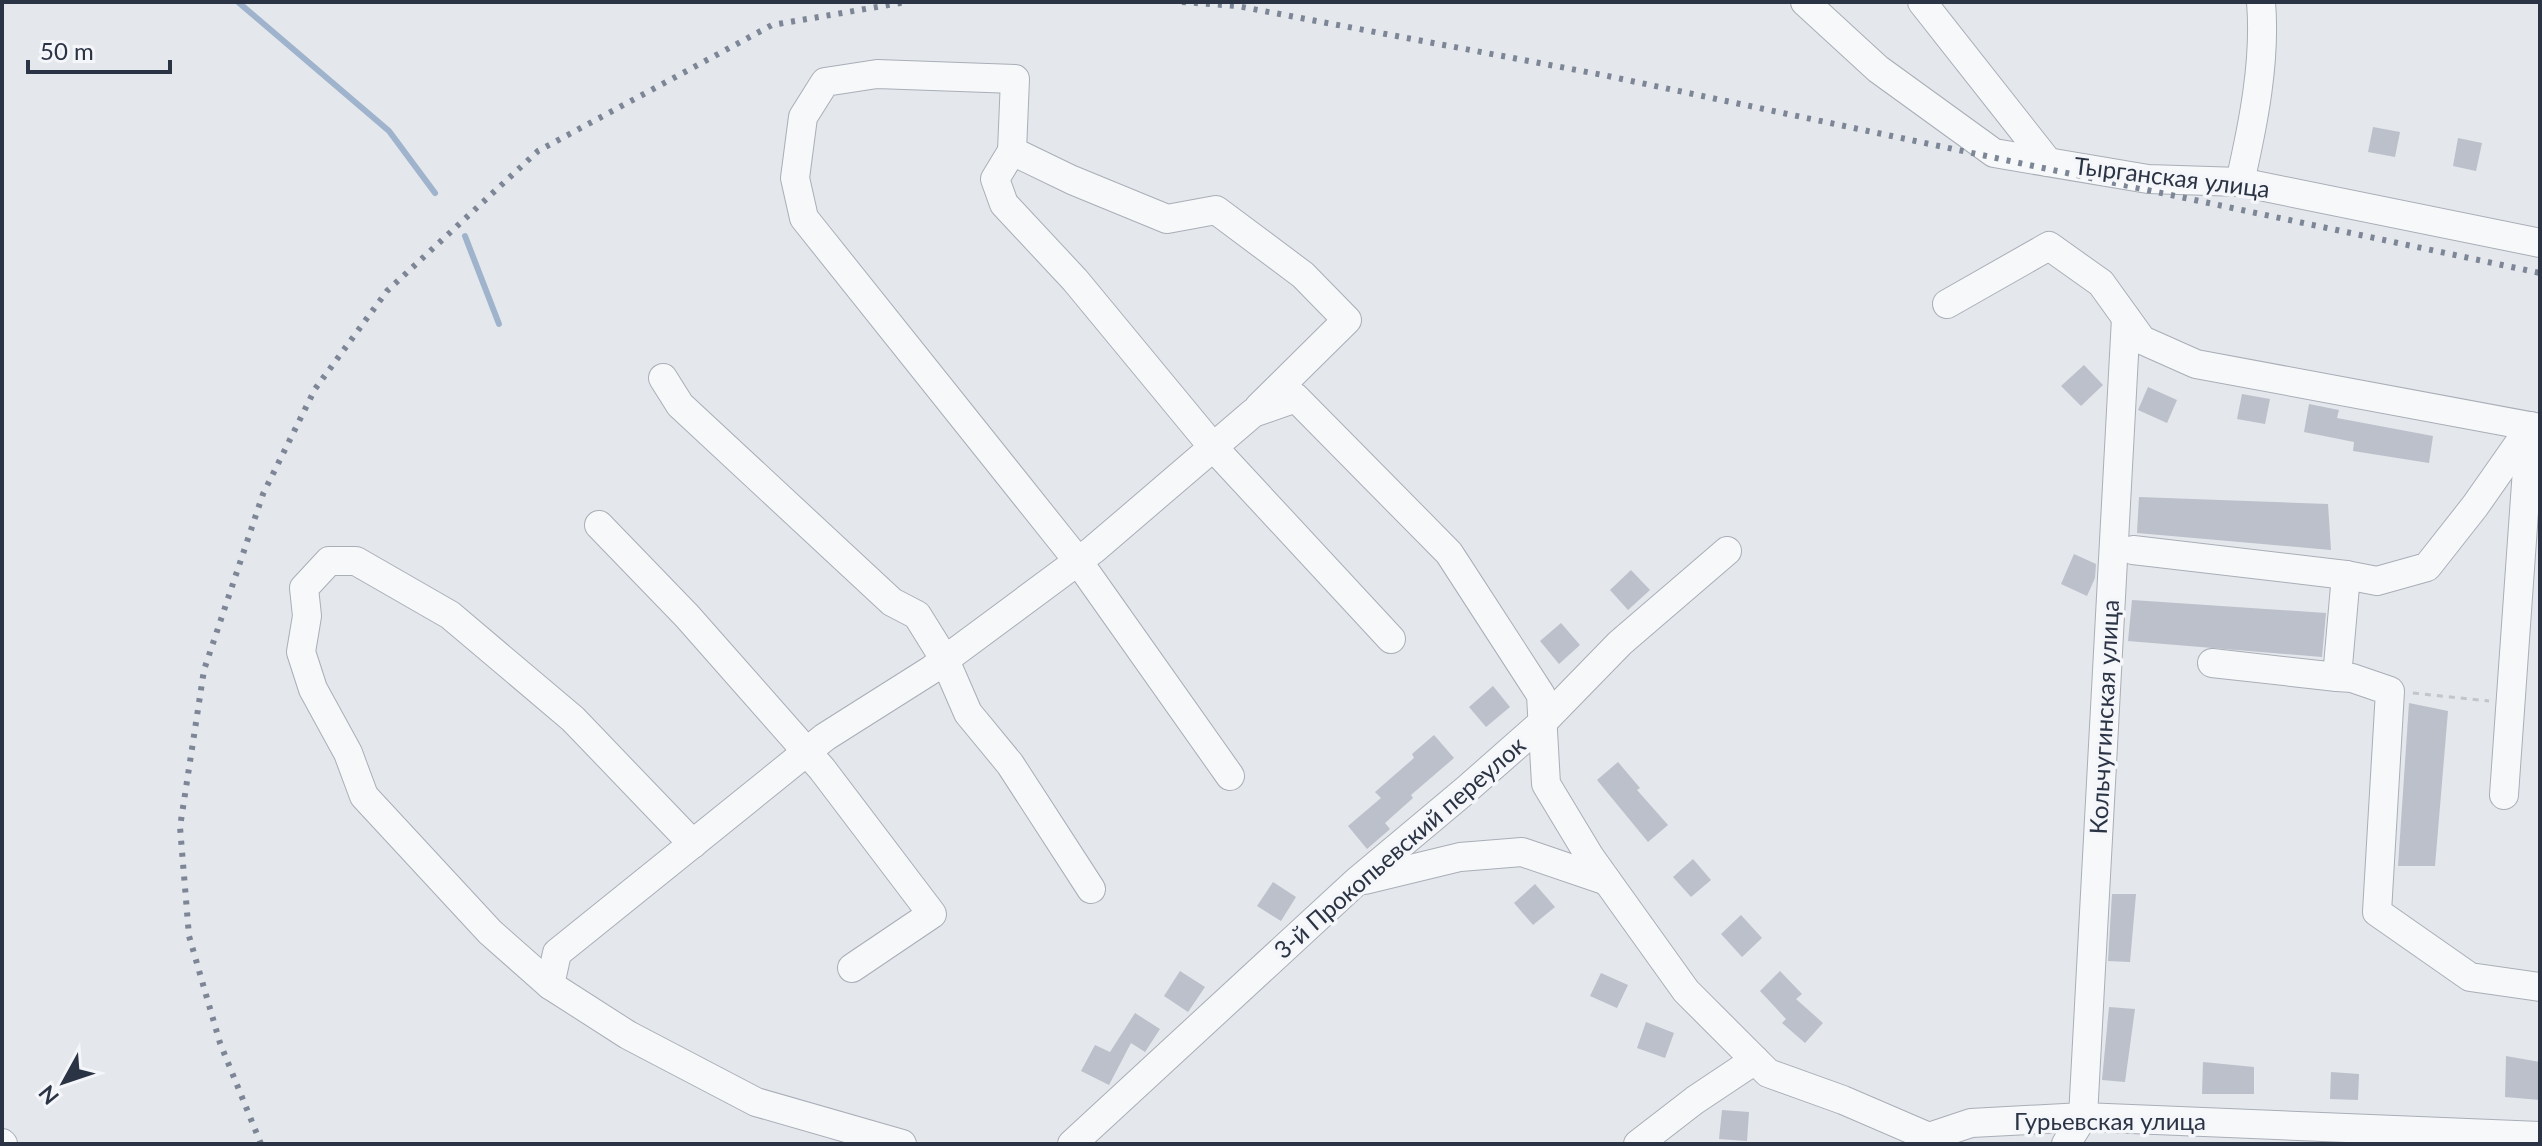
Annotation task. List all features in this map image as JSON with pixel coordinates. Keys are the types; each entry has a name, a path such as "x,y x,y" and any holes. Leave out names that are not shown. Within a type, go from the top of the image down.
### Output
{"street":[{"name":"Тырганская улица","path":"1805,2 1878,69 1994,153 2148,179 2240,182 2540,243"},
{"path":"1922,2 2048,162"},
{"path":"2240,182 2252,128 2263,25 2261,2"},
{"path":"1230,776 1078,561 804,218 795,178 803,117 825,82 877,74 1015,79 1012,151 995,179 1004,204 1075,280 1213,447 1391,639"},
{"path":"550,985 557,953 825,737 945,660 1078,561 1253,413 1347,320 1303,275 1216,210 1167,219 1072,180 1012,151"},
{"path":"1947,304 2049,246 2101,283 2134,329 2196,364 2535,427"},
{"name":"Кольчугинская улица","path":"2083,1117 2110,620 2134,329"},
{"path":"663,378 680,405 892,602 917,615 945,660 968,713 1010,764 1091,889"},
{"path":"1253,413 1296,398 1449,553 1541,695 1546,784 1607,881 1686,991 1768,1073 1843,1100 1929,1141"},
{"path":"2110,620 2123,612 2133,548 2377,581 2427,567 2535,427"},
{"path":"2504,795 2535,427"},
{"path":"599,525 687,616 822,769 932,914 852,968"},
{"name":"3-й Прокопьевский переулок","path":"1091,1139 1356,882 1543,722 1620,643 1727,551"},
{"path":"693,844 573,719 450,615 356,561 329,561 304,588 307,616 301,652 313,689 348,753 364,796 490,932 550,985 628,1035 756,1102 902,1144"},
{"path":"2337,677 2346,575"},
{"path":"2212,663 2352,678 2390,691 2377,912 2470,977 2540,987"},
{"path":"1356,882 1460,857 1522,852 1607,881"},
{"path":"1638,1144 1695,1100 1755,1060"},
{"path":"2066,1144 2083,1117"},
{"name":"Гурьевская улица","path":"1929,1141 1971,1123 2083,1117 2282,1135 2540,1136"}],"path":[{"path":"2390,691 2511,703"}],"building":[{"path":"2373,127 2400,132 2395,157 2368,152"},
{"path":"2458,138 2482,143 2476,171 2453,166"},
{"path":"2084,365 2103,385 2081,406 2061,386"},
{"path":"2148,387 2177,400 2167,423 2138,410"},
{"path":"2242,394 2270,399 2265,424 2237,419"},
{"path":"2309,404 2339,410 2337,418 2433,436 2429,463 2353,451 2354,442 2304,432"},
{"path":"2139,497 2328,504 2331,550 2137,533"},
{"path":"2074,554 2096,564 2095,578 2087,596 2061,584"},
{"path":"1631,570 1650,590 1628,610 1610,590"},
{"path":"2132,600 2326,613 2322,657 2128,641"},
{"path":"1561,623 1580,645 1559,664 1540,641"},
{"path":"1493,686 1510,707 1486,727 1469,707"},
{"path":"2409,703 2448,711 2435,866 2398,866"},
{"path":"1434,735 1454,758 1411,795 1413,798 1385,823 1390,829 1367,849 1348,826 1381,798 1375,792 1414,758 1412,754"},
{"path":"1618,762 1640,788 1637,790 1668,825 1648,842 1597,780"},
{"path":"1693,859 1711,880 1691,897 1673,877"},
{"path":"1273,882 1296,897 1281,921 1257,906"},
{"path":"1535,884 1555,907 1533,925 1514,903"},
{"path":"2112,894 2136,894 2130,962 2108,961"},
{"path":"1741,915 1762,938 1742,957 1721,934"},
{"path":"1180,971 1205,987 1188,1012 1164,996"},
{"path":"1780,971 1802,994 1796,999 1823,1023 1805,1043 1782,1023 1786,1019 1760,991"},
{"path":"1601,973 1628,985 1617,1008 1590,996"},
{"path":"2109,1007 2135,1009 2125,1082 2102,1080"},
{"path":"1135,1013 1160,1029 1145,1052 1131,1043 1109,1085 1081,1071 1095,1045 1110,1052"},
{"path":"1646,1022 1674,1033 1665,1058 1637,1048"},
{"path":"2506,1056 2540,1062 2540,1100 2505,1097"},
{"path":"2203,1062 2254,1067 2254,1094 2202,1094"},
{"path":"2331,1072 2359,1074 2358,1100 2330,1099"},
{"path":"1722,1110 1749,1112 1747,1141 1719,1139"}],"waterway":[{"path":"238,2 389,131 435,193"},
{"path":"465,236 499,324"}],"railway":[{"path":"261,1144 220,1043 189,936 180,827 204,670 263,494 315,389 387,291 538,151 772,25 906,2"},
{"path":"1182,2 1237,6 1603,75 2540,273"}]}
